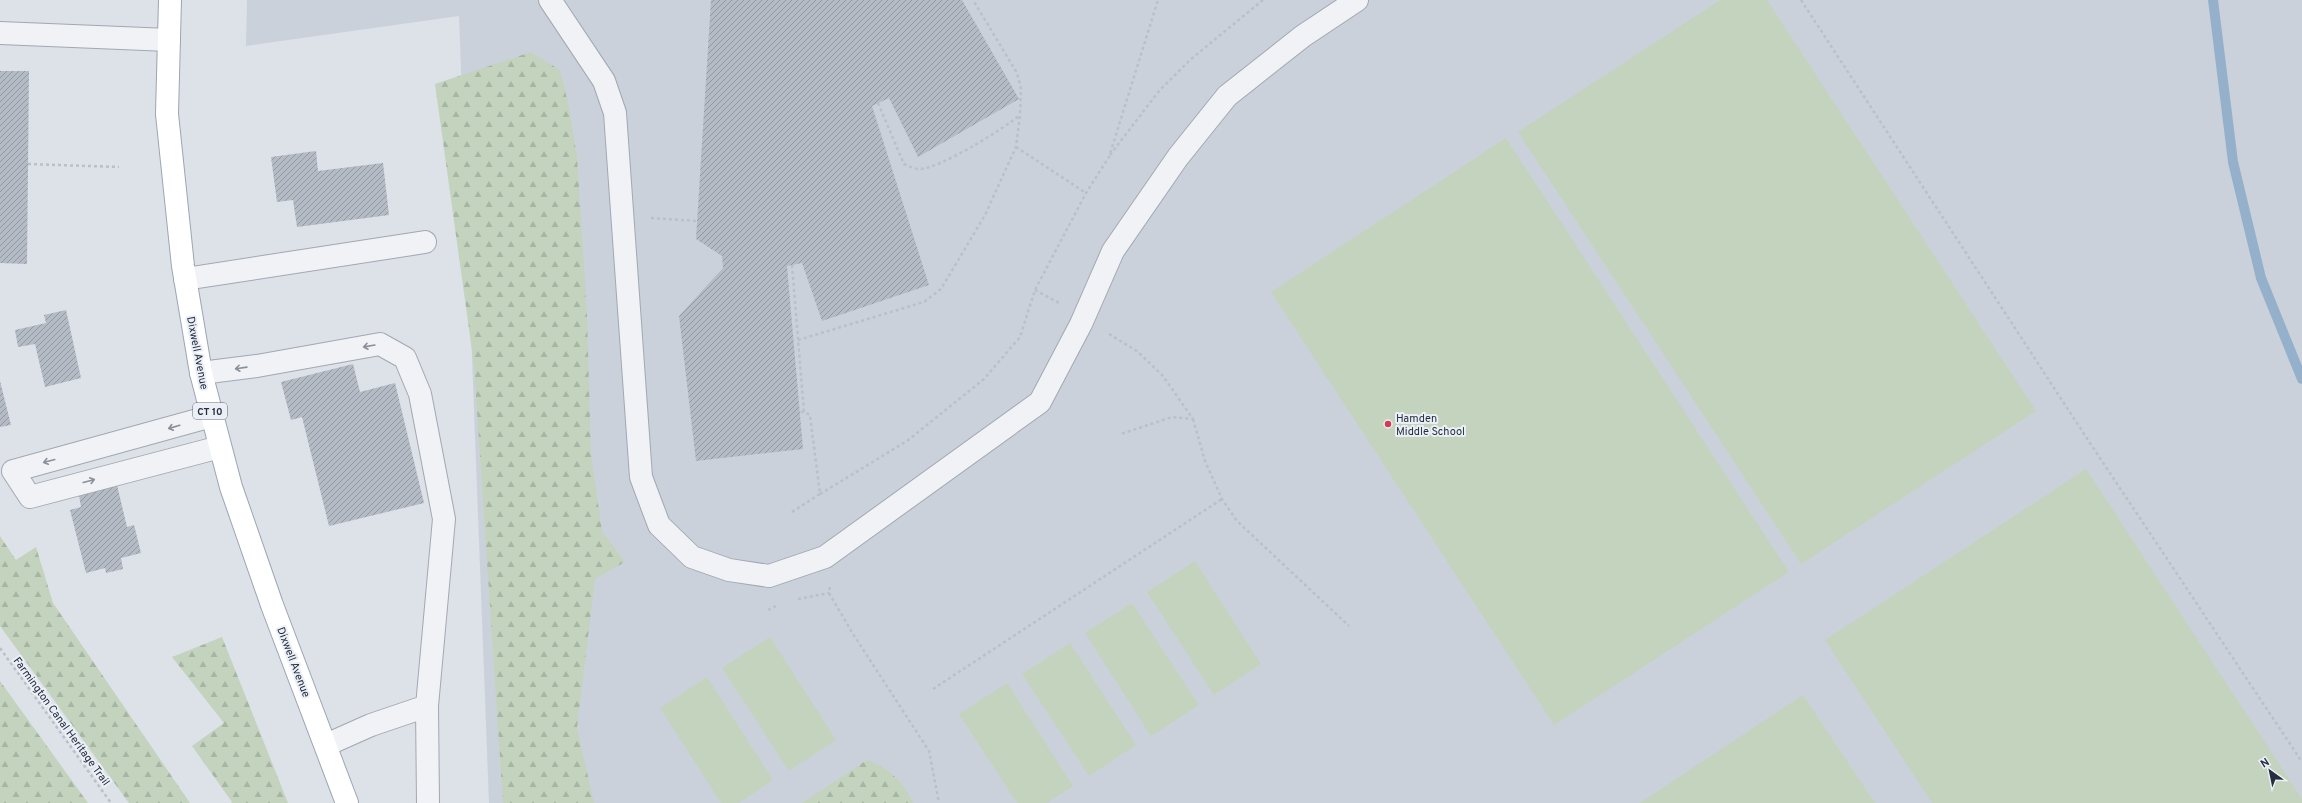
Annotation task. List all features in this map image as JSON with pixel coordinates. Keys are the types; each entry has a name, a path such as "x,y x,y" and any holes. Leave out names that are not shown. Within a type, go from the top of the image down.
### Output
{"main road":[{"name":"Dixwell Avenue","path":"170,0 168,114 185,279 201,373 231,487 272,605 347,803"}],"lane":[{"path":"550,0 604,81 615,113 641,476 659,525 692,557 729,570 769,576 825,556 1040,402 1081,324 1113,251 1178,157 1227,96 1303,36 1357,0"},
{"path":"0,33 169,40"},
{"path":"185,279 426,242"},
{"path":"201,373 257,366 380,344 405,358 420,394 444,519 427,706 428,803"},
{"path":"212,416 13,471 30,497 220,447"},
{"path":"326,745 371,725 427,706"}],"path":[{"path":"798,340 924,302 941,288 985,215 1016,147 1020,115 1021,89 1017,73 973,0"},
{"path":"1108,157 1158,0"},
{"path":"792,512 906,441 984,379 1020,337 1035,290 1086,193 1108,157 1159,90 1191,59 1263,0"},
{"path":"1801,0 2086,437 2302,762"},
{"path":"878,103 904,164 918,170 934,166 1006,126 1020,115"},
{"path":"1016,147 1086,193"},
{"path":"28,164 119,167"},
{"path":"648,218 697,221"},
{"path":"792,265 804,412"},
{"path":"1035,290 1063,305"},
{"path":"1104,330 1137,351 1163,376 1194,419 1205,461 1222,499 1237,521 1349,626"},
{"path":"800,412 810,415 820,494"},
{"path":"1121,434 1172,417 1194,419"},
{"path":"933,689 1222,499"},
{"path":"832,581 829,593 853,634 929,751 939,803"},
{"path":"790,601 829,593"},
{"path":"768,610 778,605"},
{"name":"Farmington Canal Heritage Trail","path":"0,648 111,803"}],"shaded area":[{"name":"Hamden Middle School","path":"247,0 2302,0 2302,803 489,803 459,16 246,46"}],"green space":[{"path":"1720,0 1767,0 2036,411 1801,564 1518,132"},
{"path":"531,52 560,70 569,107 577,157 587,314 591,455 602,531 625,562 595,579 577,728 594,803 503,803 474,365 435,84"},
{"path":"1506,138 1789,572 1554,725 1271,292"},
{"path":"2086,469 2302,799 2302,803 1932,803 1825,640"},
{"path":"0,536 16,560 36,547 53,603 190,803 129,803 0,626"},
{"path":"1195,561 1261,664 1214,695 1147,592"},
{"path":"1132,603 1199,705 1151,736 1085,633"},
{"path":"222,637 288,803 231,803 232,802 192,746 224,723 172,657"},
{"path":"770,637 836,740 789,771 722,668"},
{"path":"1070,643 1136,745 1089,776 1022,674"},
{"path":"707,677 773,780 739,803 721,803 660,708"},
{"path":"0,681 88,803 0,803"},
{"path":"1007,683 1073,786 1047,803 1017,803 959,714"},
{"path":"1803,695 1875,803 1640,803"},
{"path":"867,760 882,766 894,776 910,796 913,803 802,803"}],"building":[{"path":"711,0 962,0 1019,99 918,157 889,98 872,106 929,285 822,321 802,263 787,266 803,449 696,461 679,316 723,268 722,256 696,239"},
{"path":"0,71 29,71 27,264 0,263"},
{"path":"316,151 318,171 383,163 389,215 297,227 293,200 277,202 271,157"},
{"path":"66,310 81,378 45,387 35,344 18,347 15,330 46,323 44,315"},
{"path":"353,364 360,392 395,383 424,503 329,526 302,417 291,420 281,382"},
{"path":"0,381 11,425 0,427"},
{"path":"117,485 127,527 134,525 141,553 121,558 123,569 106,573 105,568 86,573 70,510 81,507 79,495"}],"waterway":[{"path":"2213,0 2233,162 2261,278 2302,379"}],"place":[{"name":"Hamden Middle School","path":"1388,424"}]}
